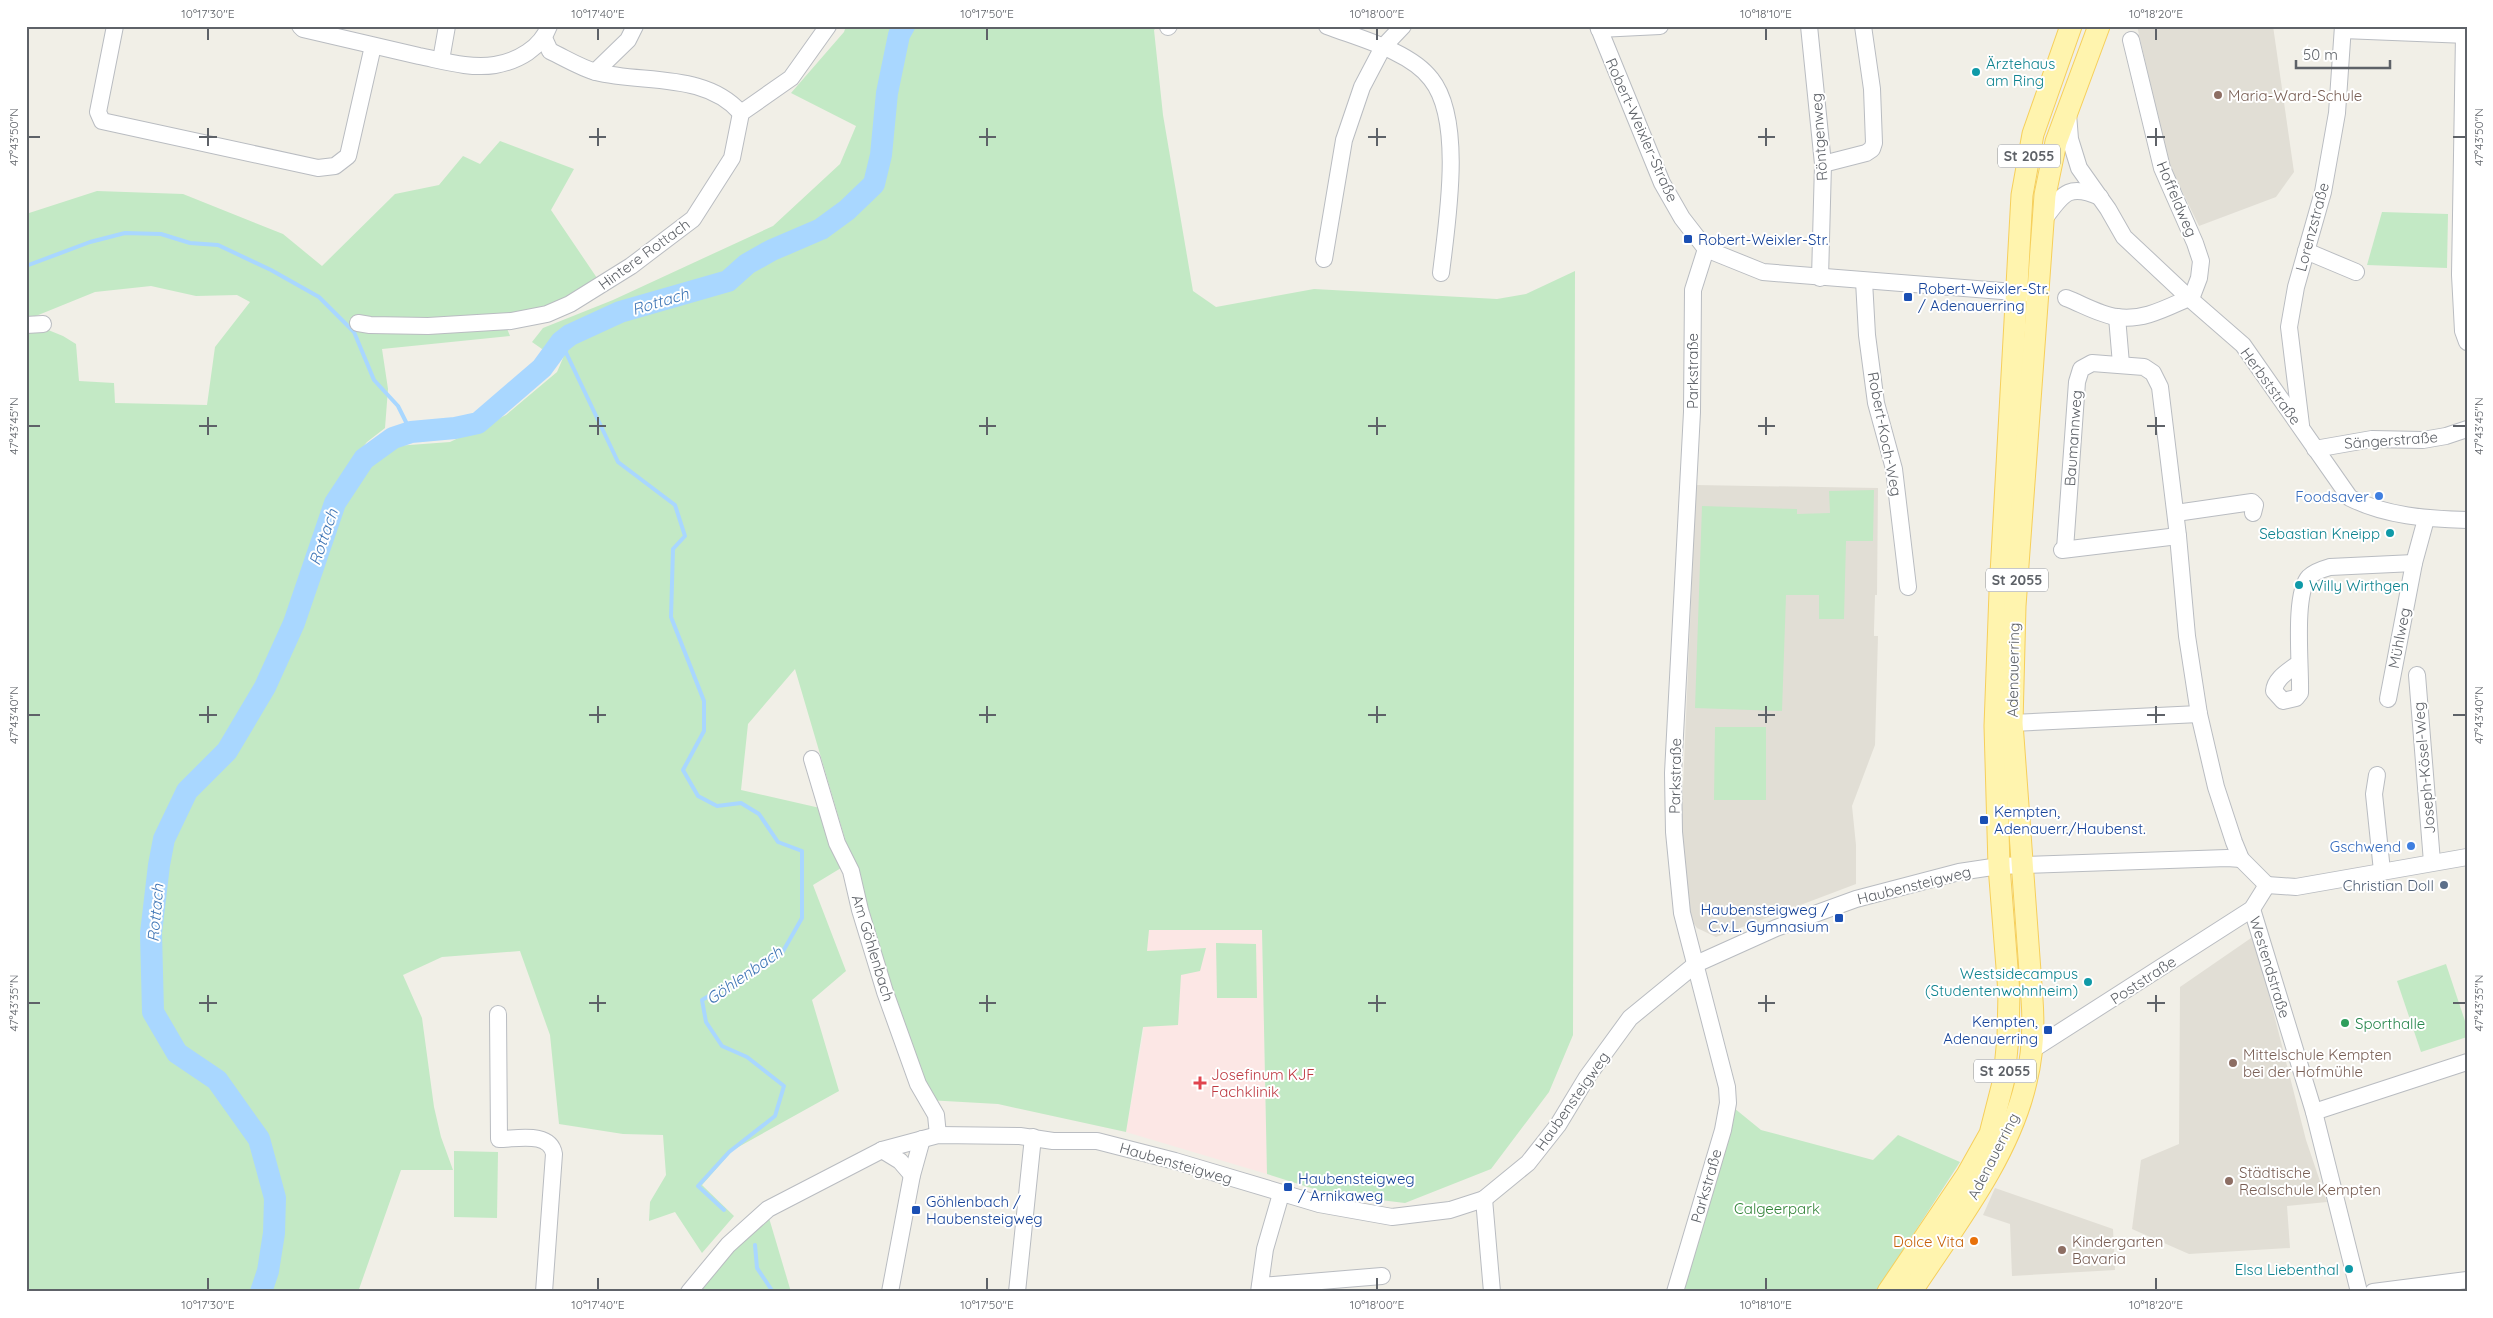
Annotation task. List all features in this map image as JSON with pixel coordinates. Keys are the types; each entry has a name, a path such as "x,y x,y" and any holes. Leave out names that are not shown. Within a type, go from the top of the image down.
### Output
{"main road":[{"name":"Adenauerring","path":"1911,1292 1967,1205 2007,1136 2022,1098 2032,1050 2033,1007 2012,724 2027,293 2022,195 2033,134 2071,26"},
{"name":"Adenauerring","path":"1888,1292 1967,1175 1990,1134 2004,1079 2008,1037 2009,993 1999,866 1995,726 2027,293 2056,142 2099,26"}],"street":[{"path":"115,26 98,112 102,121 318,168 335,166 348,156 372,46"},
{"path":"300,26 303,29 372,46 462,65 496,65 526,54 547,32"},
{"path":"441,60 447,26"},
{"path":"595,72 628,40 635,26"},
{"path":"547,32 550,51 595,72 691,84 715,92 733,103 741,112 792,78 828,26"},
{"path":"1326,26 1383,47 1412,62 1431,78 1445,103 1449,126 1450,180 1449,211 1441,273"},
{"path":"1324,259 1344,140 1362,86 1383,47 1404,26"},
{"path":"1598,27 1660,26"},
{"name":"Röntgenweg","path":"1808,26 1824,164 1820,278"},
{"path":"1824,164 1866,153 1872,149 1874,143 1872,89 1863,26"},
{"name":"Robert-Weixler-Straße","path":"1598,27 1662,183 1682,218 1706,249"},
{"path":"2343,28 2466,35 2460,275 2464,331 2467,342"},
{"name":"Lorenzstraße","path":"2302,428 2289,327 2296,287 2323,192 2337,113 2343,28"},
{"name":"Hoffeldweg","path":"2131,40 2162,168 2201,261 2199,278 2190,299"},
{"name":"Herbststraße","path":"2068,109 2070,139 2079,168 2100,197 2124,237 2190,299 2243,345 2350,498 2378,509 2426,518 2467,520"},
{"name":"Hintere Rottach","path":"358,323 428,326 511,322 547,314 570,304 631,266 693,218 732,158 741,112"},
{"path":"2042,222 2065,193 2074,190 2085,191 2100,197"},
{"path":"1706,249 1763,272 2027,293"},
{"name":"Parkstraße","path":"1676,1292 1723,1130 1728,1103 1727,1087 1682,914 1674,832 1673,773 1692,412 1693,290 1706,249"},
{"path":"2306,251 2356,272"},
{"name":"Robert-Koch-Weg","path":"1864,280 1867,335 1875,394 1894,469 1908,587"},
{"path":"2066,298 2117,317 2137,317 2154,313 2190,299"},
{"path":"2117,317 2121,364"},
{"path":"26,325 43,324"},
{"name":"Baumannweg","path":"2176,513 2160,386 2153,373 2144,367 2121,364 2092,363 2081,369 2077,382 2064,550 2178,536"},
{"name":"Sängerstraße","path":"2316,449 2372,439 2423,440 2446,436 2467,429"},
{"path":"2254,513 2255,505 2252,502 2176,513 2187,636 2199,714 2216,787 2241,859 2267,885 2296,887 2467,857"},
{"name":"Mühlweg","path":"2388,699 2414,563 2426,518"},
{"path":"2299,663 2300,601 2308,578 2317,571 2330,567 2414,563"},
{"name":"Joseph-Kösel-Weg","path":"2417,675 2432,862"},
{"path":"2012,724 2199,714"},
{"name":"Am Göhlenbach","path":"812,759 837,843 850,871 885,992 918,1084 936,1114 938,1135"},
{"path":"2377,775 2374,794 2382,871"},
{"name":"Haubensteigweg","path":"690,1292 728,1246 768,1209 882,1150 938,1135 1033,1137 1053,1141 1096,1141 1175,1161 1319,1204 1392,1217 1450,1210 1484,1199 1528,1163 1558,1125 1587,1077 1630,1018 1696,964 1776,928 1856,899 1958,872 1999,866 2241,859"},
{"name":"Westendstraße","path":"2267,885 2252,908 2314,1112 2359,1292"},
{"name":"Poststraße","path":"2032,1050 2252,908"},
{"path":"498,1014 499,1140 541,1139 548,1141 553,1147 544,1292"},
{"path":"2314,1112 2467,1062"},
{"path":"1017,1292 1033,1137"},
{"path":"890,1292 912,1175 922,1139"},
{"path":"882,1150 900,1162 912,1175"},
{"path":"1281,1194 1264,1249 1260,1289 1382,1276"},
{"path":"1484,1199 1492,1292"},
{"path":"2373,1292 2467,1280"}],"shaded area":[{"name":"Maria-Ward-Schule","path":"2137,26 2273,26 2294,172 2276,197 2199,226 2169,164"},
{"path":"1696,485 1878,488 1877,595 1875,595 1874,630 1874,636 1878,636 1875,745 1852,806 1856,845 1856,884 1716,937 1697,928 1687,914 1681,833"},
{"name":"Josefinum KJF Fachklinik","path":"1148,930 1262,930 1267,1174 1126,1132 1143,1035"},
{"path":"2254,936 2306,1140 2327,1202 2287,1206 2290,1248 2189,1254 2132,1229 2141,1160 2179,1144 2180,987"},
{"name":"Kindergarten Bavaria","path":"1995,1188 2113,1229 2115,1270 2012,1276 2010,1224 1983,1215"}],"green space":[{"path":"846,26 1158,26 1154,30 1163,115 1193,291 1216,307 1314,289 1497,299 1526,294 1575,271 1573,1035 1549,1092 1491,1169 1405,1203 1330,1194 1267,1174 1262,930 1149,930 1147,951 1206,948 1200,971 1181,975 1178,1025 1143,1027 1126,1132 998,1104 927,1100 882,965 795,669 748,724 741,790 820,808 841,868 813,885 846,971 812,1000 839,1091 733,1150 702,1185 734,1216 702,1253 675,1212 649,1221 650,1202 666,1175 663,1135 623,1134 559,1124 550,1035 520,951 442,957 403,975 422,1018 434,1107 441,1137 453,1170 401,1170 358,1292 26,1292 26,321 63,336 76,344 79,381 114,383 115,403 207,405 215,347 250,302 237,295 196,296 151,286 95,292 26,320 26,214 97,191 183,194 283,234 322,266 395,194 439,185 463,156 480,164 500,141 574,169 551,210 597,278 570,295 506,326 510,336 382,349 388,389 385,428 367,442 358,453 374,456 396,446 450,442 506,415 557,372 569,344 542,349 532,342 543,328 613,300 773,226 840,164 856,126 791,93 844,32"},
{"path":"2382,212 2448,214 2447,268 2367,265"},
{"path":"1874,490 1873,541 1846,541 1844,619 1819,619 1819,595 1786,595 1782,711 1695,708 1702,506 1797,509 1797,514 1830,513 1829,491"},
{"path":"1715,727 1766,727 1766,800 1714,800"},
{"path":"1216,943 1256,944 1257,998 1217,998"},
{"path":"2446,964 2467,1027 2467,1037 2421,1052 2397,981"},
{"name":"Calgeerpark","path":"1734,1108 1761,1130 1873,1160 1898,1135 1960,1162 1876,1292 1680,1292"},
{"path":"454,1151 498,1152 497,1218 454,1217"},
{"path":"769,1218 791,1292 692,1292 724,1255"}],"waterway":[{"name":"Rottach","path":"261,1292 268,1271 274,1233 275,1198 259,1139 217,1080 177,1053 153,1012 151,933 159,865 164,839 187,791 227,751 265,687 294,623 335,503 364,459 393,438 411,432 455,428 478,423 542,368 561,342 570,335 620,312 728,281 747,264 772,250 821,229 847,210 874,184 881,155 887,93 899,35 904,26"},
{"path":"26,266 90,242 125,233 161,234 190,243 218,245 271,270 319,297 354,332 374,380 398,406 411,432"},
{"name":"Göhlenbach","path":"561,342 618,462 675,505 685,536 673,549 671,617 704,701 704,731 683,770 698,796 717,806 741,803 759,814 778,842 802,851 802,918 782,953 702,1000 706,1022 722,1046 747,1057 784,1086 775,1116 729,1152 698,1186 724,1210"},
{"name":"Göhlenbach","path":"755,1245 757,1268 773,1292"}],"place":[{"name":"Ärztehaus am Ring","path":"1976,72"},
{"name":"Maria-Ward-Schule","path":"2218,95"},
{"name":"Robert-Weixler-Str.","path":"1688,239"},
{"name":"Robert-Weixler-Str. / Adenauerring","path":"1908,297"},
{"name":"Foodsaver","path":"2379,496"},
{"name":"Sebastian Kneipp","path":"2390,533"},
{"name":"Willy Wirthgen","path":"2299,585"},
{"name":"Kempten, Adenauerr./Haubenst.","path":"1984,820"},
{"name":"Gschwend","path":"2411,846"},
{"name":"Christian Doll","path":"2444,885"},
{"name":"Haubensteigweg / C.v.L. Gymnasium","path":"1839,918"},
{"name":"Westsidecampus (Studentenwohnheim)","path":"2088,982"},
{"name":"Sporthalle","path":"2345,1023"},
{"name":"Kempten, Adenauerring","path":"2048,1030"},
{"name":"Mittelschule Kempten bei der Hofmühle","path":"2233,1063"},
{"name":"Josefinum KJF Fachklinik","path":"1200,1083"},
{"name":"Städtische Realschule Kempten","path":"2229,1181"},
{"name":"Haubensteigweg / Arnikaweg","path":"1288,1187"},
{"name":"Göhlenbach / Haubensteigweg","path":"916,1210"},
{"name":"Dolce Vita","path":"1974,1241"},
{"name":"Kindergarten Bavaria","path":"2062,1250"},
{"name":"Elsa Liebenthal","path":"2349,1269"}]}
